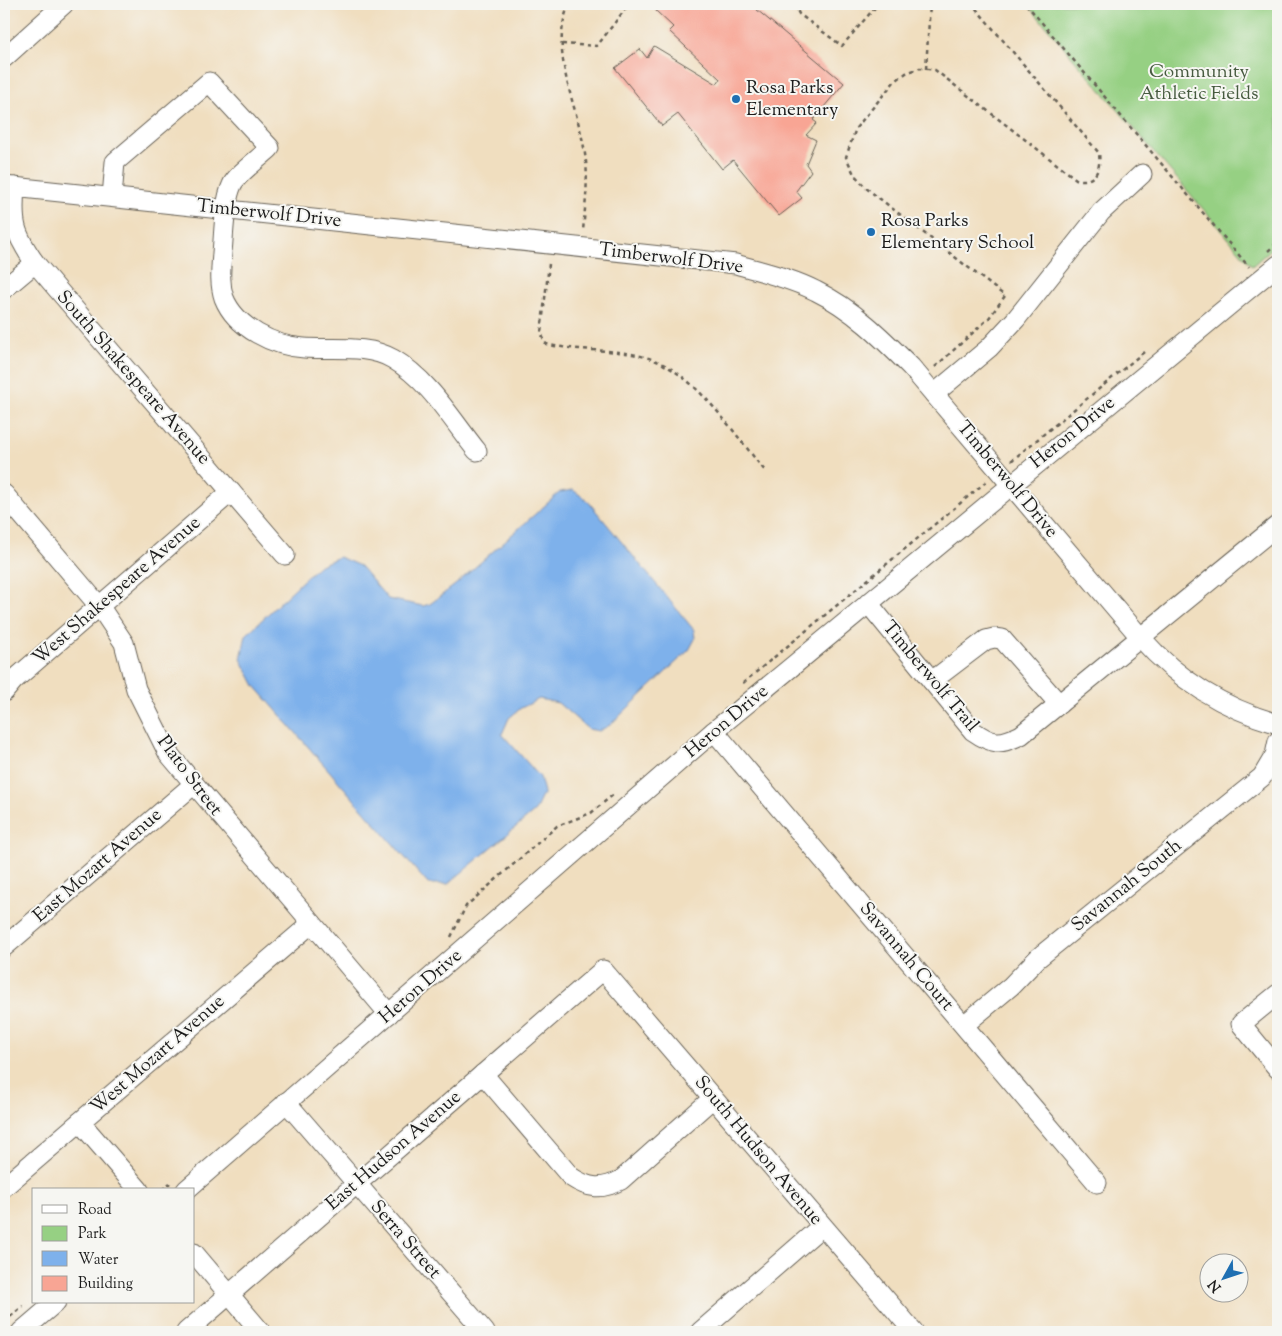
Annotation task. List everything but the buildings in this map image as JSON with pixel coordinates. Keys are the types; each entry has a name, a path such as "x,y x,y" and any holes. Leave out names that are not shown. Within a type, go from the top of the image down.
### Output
{"street":[{"path":"4,58 64,4"},
{"path":"112,198 115,162 209,82 270,148 232,184 227,210 220,277 224,298 245,326 272,340 301,348 376,351 393,359 418,377 477,451"},
{"path":"934,394 989,348 1016,319 1101,212 1142,174"},
{"name":"Timberwolf Drive","path":"10,186 736,264 816,290 852,313 882,337 934,394 1141,638 1175,673 1200,691 1245,713 1278,724"},
{"name":"South Shakespeare Avenue","path":"10,186 15,228 22,244 35,263 285,555"},
{"path":"4,289 35,263"},
{"name":"Heron Drive","path":"188,1188 714,732 1011,484 1278,265"},
{"name":"West Shakespeare Avenue","path":"4,692 14,680 231,492"},
{"name":"Plato Street","path":"4,494 100,607 124,642 136,689 154,730 168,753 192,784 390,1014"},
{"name":"Timberwolf Trail","path":"868,603 973,731 986,740 1000,743 1021,735 1278,525"},
{"path":"932,681 986,640 1002,639 1059,704"},
{"name":"Savannah Court","path":"714,732 1097,1183"},
{"name":"Savannah South","path":"964,1025 1011,986 1038,958 1262,777 1275,755 1278,741"},
{"name":"East Mozart Avenue","path":"4,947 192,784"},
{"name":"West Mozart Avenue","path":"4,1187 312,923"},
{"name":"East Hudson Avenue","path":"186,1332 603,970"},
{"name":"South Hudson Avenue","path":"603,970 914,1332"},
{"path":"1278,994 1241,1024 1278,1069"},
{"path":"483,1074 571,1177 582,1184 595,1188 608,1186 621,1180 713,1098"},
{"name":"Serra Street","path":"286,1102 485,1332"},
{"path":"80,1122 137,1188"},
{"path":"700,1332 822,1226"},
{"path":"195,1254 261,1332"},
{"path":"21,1332 54,1304"}],"path":[{"path":"569,4 562,44 562,66 585,155 583,235"},
{"path":"562,44 597,46 629,4"},
{"path":"794,4 799,14 842,46 878,4"},
{"path":"926,69 930,4"},
{"path":"935,368 989,318 1005,296 866,188 854,174 846,157 856,128 894,82 906,73 926,69 935,70 1076,179 1083,181 1091,178 1097,173 1100,163 1099,153 972,4"},
{"path":"1026,4 1248,267"},
{"path":"1268,4 1278,11"},
{"path":"549,264 541,333 542,339 546,344 645,357 665,364 691,382 766,472"},
{"path":"4,1322 26,1304"}],"green space":[{"name":"Community Athletic Fields","path":"1027,4 1278,4 1278,243 1252,266"}],"water":[{"path":"573,490 587,500 694,630 695,639 689,650 610,725 599,731 588,729 558,703 539,699 521,708 509,718 502,734 540,777 544,792 535,811 448,884 428,884 255,686 241,659 246,635 318,566 339,557 360,566 388,599 423,606 430,604 455,585 560,492"}],"place":[{"name":"Rosa Parks Elementary","path":"736,99"},
{"name":"Rosa Parks Elementary School","path":"871,232"}]}
